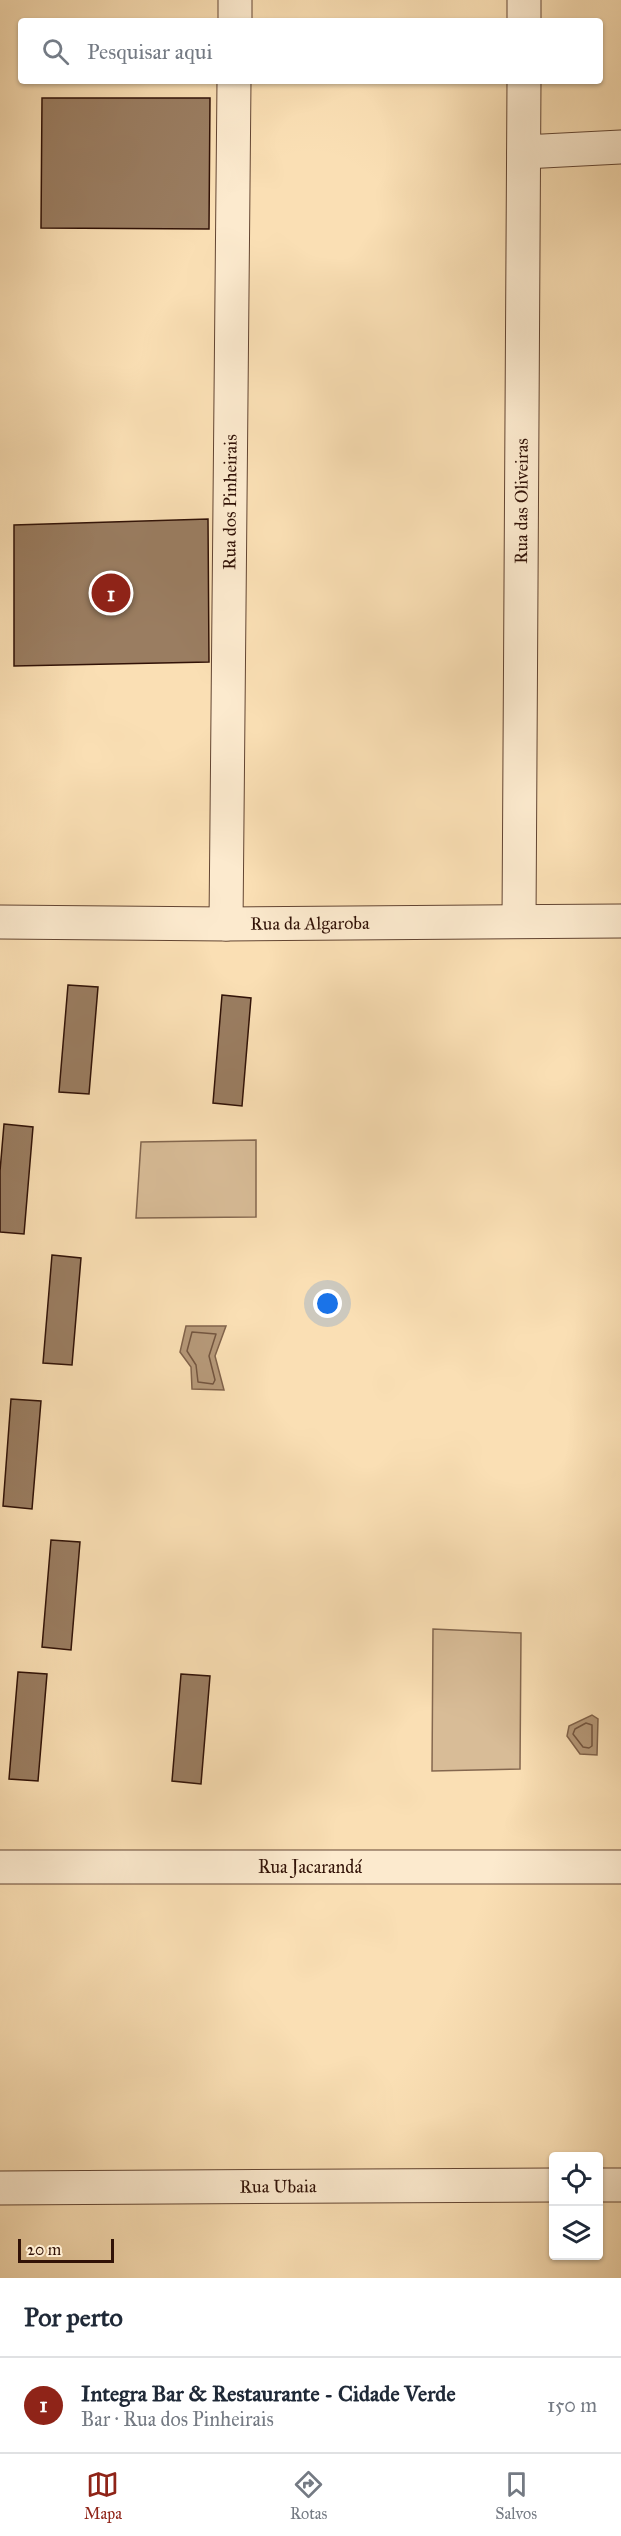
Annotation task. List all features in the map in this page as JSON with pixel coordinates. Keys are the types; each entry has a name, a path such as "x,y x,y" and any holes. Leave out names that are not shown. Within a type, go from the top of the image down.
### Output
{"street":[{"path":"235,0 235,18"},
{"path":"524,0 524,18"},
{"name":"Rua dos Pinheirais","path":"226,924 234,84"},
{"name":"Rua das Oliveiras","path":"519,921 524,84"},
{"path":"524,152 621,147"},
{"name":"Rua da Algaroba","path":"0,922 226,924 621,921"},
{"name":"Rua Jacarandá","path":"0,1867 561,1869 621,1867"},
{"name":"Rua Ubaia","path":"0,2188 549,2185"},
{"path":"603,2185 621,2185"}],"shaded area":[{"path":"256,1140 256,1217 136,1218 141,1142"},
{"path":"433,1629 521,1633 520,1769 432,1771"}],"water":[{"path":"186,1326 226,1326 215,1356 224,1390 192,1389 191,1367 180,1352"},
{"path":"592,1715 598,1719 597,1755 580,1754 567,1736 569,1726"}],"building":[{"path":"42,98 210,98 209,229 41,228"},
{"path":"208,519 209,662 14,666 14,525"},
{"path":"68,985 98,987 89,1094 59,1092"},
{"path":"222,995 251,998 242,1106 213,1103"},
{"path":"4,1124 33,1127 24,1234 0,1232 0,1171"},
{"path":"52,1255 81,1258 72,1365 43,1363"},
{"path":"11,1399 41,1401 32,1509 3,1506"},
{"path":"51,1540 80,1542 71,1650 42,1647"},
{"path":"18,1672 47,1674 38,1781 9,1779"},
{"path":"181,1674 210,1676 201,1784 172,1781"}],"place":[{"name":"Integra Bar & Restaurante - Cidade Verde","path":"111,593"}]}
